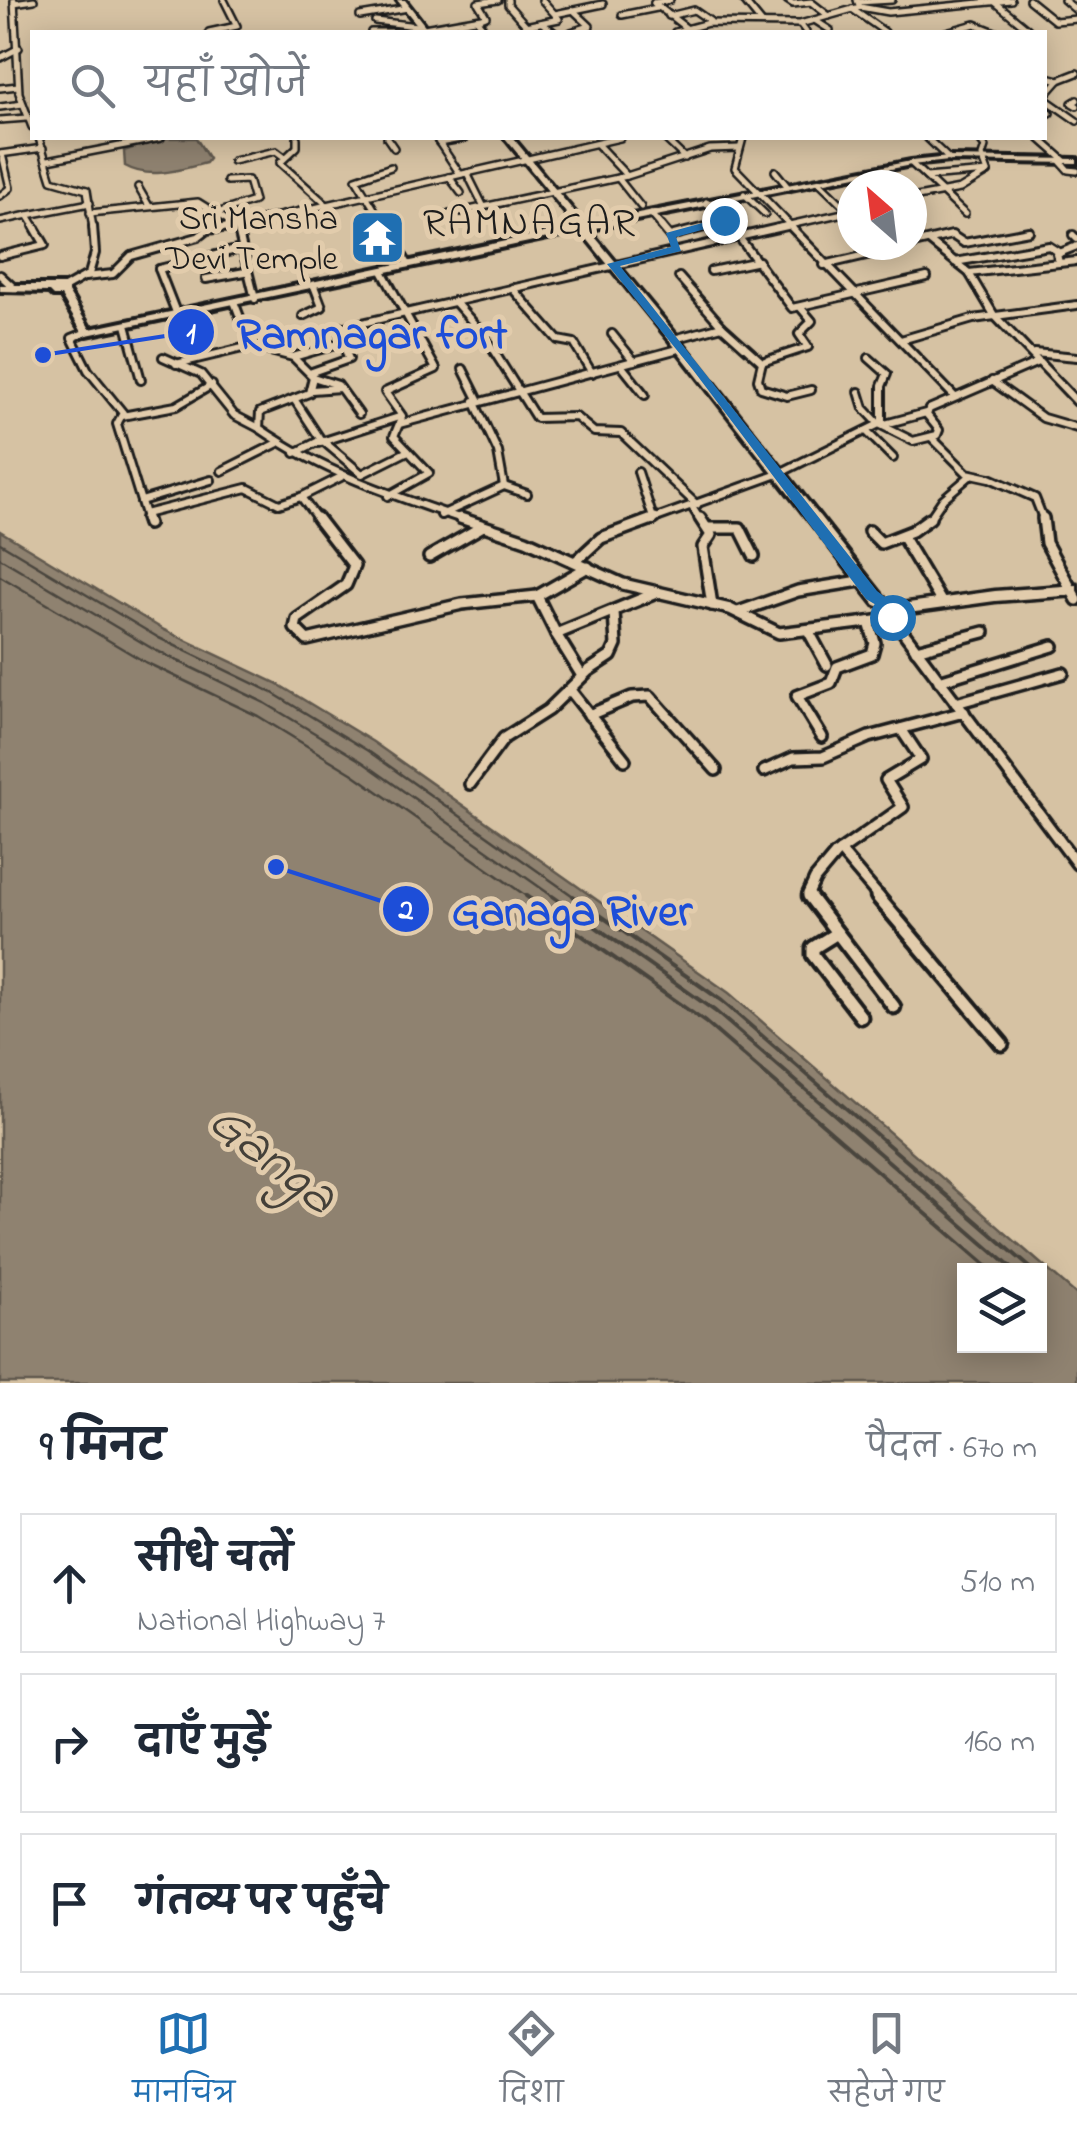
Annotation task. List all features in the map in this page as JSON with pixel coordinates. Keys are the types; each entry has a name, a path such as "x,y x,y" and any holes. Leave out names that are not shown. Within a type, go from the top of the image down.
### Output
{"main road":[{"path":"401,0 424,29"},
{"path":"511,140 678,343 880,602 897,613 942,603 1075,594"},
{"path":"0,288 60,289 87,332 235,304 744,194 911,163 950,159 1077,161"}],"street":[{"path":"0,9 34,0"},
{"path":"219,30 237,26 224,0"},
{"path":"375,21 424,29 486,16 478,4 498,0"},
{"path":"508,0 530,30"},
{"path":"525,26 559,19 542,0"},
{"path":"577,0 584,8"},
{"path":"666,0 654,3 686,28"},
{"path":"689,11 687,6 698,0"},
{"path":"744,0 762,23"},
{"path":"788,0 793,4 812,2 829,16"},
{"path":"680,30 710,21 800,24 852,9 858,3 892,0"},
{"path":"940,0 950,6"},
{"path":"858,3 888,12 1011,0"},
{"path":"1030,0 1055,21 1077,19"},
{"path":"1064,0 1077,11"},
{"path":"966,2 980,16"},
{"path":"995,2 1028,29"},
{"path":"14,3 18,85 30,123"},
{"path":"555,14 604,4"},
{"path":"360,16 408,8"},
{"path":"622,15 657,8"},
{"path":"852,9 881,30"},
{"path":"573,10 590,26 577,30"},
{"path":"669,16 689,11 710,21"},
{"path":"476,19 486,30"},
{"path":"816,21 830,30"},
{"path":"542,22 552,30"},
{"path":"800,24 804,30"},
{"path":"954,30 978,24 991,30"},
{"path":"0,58 30,44"},
{"path":"1047,94 1063,79 1077,73"},
{"path":"1047,76 1077,82"},
{"path":"0,88 30,82"},
{"path":"1047,98 1077,121"},
{"path":"0,107 23,104"},
{"path":"0,120 27,118"},
{"path":"48,160 148,140"},
{"path":"297,140 297,148 280,161 282,167 328,206"},
{"path":"388,140 394,148"},
{"path":"438,140 484,207"},
{"path":"60,289 85,277 116,274 125,268 131,256 198,237 207,230 612,140"},
{"path":"666,140 686,158"},
{"path":"742,140 733,166 954,396"},
{"path":"929,140 950,159"},
{"path":"980,140 985,147 983,159 988,172"},
{"path":"1040,140 1068,170 1077,172"},
{"path":"0,196 8,194 10,188 1,154 41,142 52,180 87,190 95,253 85,277"},
{"path":"597,144 627,176"},
{"path":"441,216 627,176 715,148 740,148"},
{"path":"234,161 276,150 284,156"},
{"path":"926,162 940,175"},
{"path":"911,163 918,170"},
{"path":"391,167 356,179 408,264"},
{"path":"775,171 788,187"},
{"path":"927,177 988,172"},
{"path":"927,195 960,189 988,172"},
{"path":"449,177 460,194"},
{"path":"618,178 641,206"},
{"path":"927,178 965,214"},
{"path":"220,212 254,200 248,180 226,180"},
{"path":"819,182 837,198"},
{"path":"138,187 149,206"},
{"path":"744,194 765,214"},
{"path":"90,214 198,202 220,212 237,225 245,272 255,299"},
{"path":"670,236 724,222 706,202"},
{"path":"0,221 90,203"},
{"path":"651,214 677,249"},
{"path":"312,374 347,362 340,328 837,214"},
{"path":"0,256 45,245 28,215"},
{"path":"927,242 952,236 970,242 1029,232"},
{"path":"738,236 786,304 801,308 928,277"},
{"path":"1058,263 1055,256 1076,240"},
{"path":"927,242 968,274 994,315 1077,402"},
{"path":"956,262 1049,246 1060,252"},
{"path":"177,315 162,266 240,248"},
{"path":"824,265 846,260"},
{"path":"711,271 759,261"},
{"path":"968,274 1077,261"},
{"path":"382,271 436,369 385,392 401,420"},
{"path":"206,279 245,272"},
{"path":"0,275 14,288"},
{"path":"679,277 722,326 762,362"},
{"path":"304,316 322,307 314,286"},
{"path":"512,288 558,340 574,343 592,373"},
{"path":"454,301 483,334 539,420 576,417 594,432 621,433 658,470 672,477 711,535 702,547 712,604"},
{"path":"235,304 251,346"},
{"path":"900,340 994,315 1077,306"},
{"path":"762,362 808,347 799,334 812,321 801,308"},
{"path":"126,325 141,380"},
{"path":"295,453 320,442 401,420 634,361 722,326"},
{"path":"87,332 72,338 88,370 119,405 122,416 117,424 147,519 247,488 279,504 340,477"},
{"path":"612,334 634,361"},
{"path":"293,357 342,344"},
{"path":"176,364 251,346 293,357 312,374 340,388 359,414"},
{"path":"163,357 201,374 234,414 340,477 483,526 614,581 738,612 779,634 870,622 897,613 916,650 1076,860"},
{"path":"576,562 601,538 778,474 882,424 926,412 1036,358 1077,357"},
{"path":"869,358 887,374 882,386 882,424"},
{"path":"762,362 758,379 765,391 787,396 811,390"},
{"path":"620,365 644,395"},
{"path":"464,369 492,433 503,466 504,486"},
{"path":"312,374 312,390"},
{"path":"992,380 1043,418 1077,428"},
{"path":"122,416 176,406 212,385"},
{"path":"259,428 260,412 312,390 340,388"},
{"path":"859,392 864,408 909,440 931,437 939,430 926,412"},
{"path":"294,400 321,436 320,442"},
{"path":"388,496 428,473 394,436 401,420"},
{"path":"866,431 893,458"},
{"path":"931,437 971,475 990,478 1035,498 1043,514 1046,543 1075,594"},
{"path":"222,470 278,442"},
{"path":"320,442 362,474 408,451"},
{"path":"638,472 654,521"},
{"path":"869,532 881,543 902,536 935,514 943,500 971,475"},
{"path":"142,502 211,480"},
{"path":"441,514 504,486 527,494"},
{"path":"300,497 354,566 346,585 297,618 295,628 308,640 462,604 537,596 588,567"},
{"path":"429,557 483,526"},
{"path":"708,528 740,528 754,556"},
{"path":"902,536 942,603"},
{"path":"1062,570 1077,566"},
{"path":"738,612 798,591 860,580"},
{"path":"556,634 656,593"},
{"path":"537,596 582,676"},
{"path":"470,784 504,738 532,721 614,652 614,612"},
{"path":"822,737 797,696 831,683 837,667 872,654 875,643 870,622"},
{"path":"808,632 827,665"},
{"path":"916,650 984,632"},
{"path":"939,681 1054,646"},
{"path":"764,771 799,757 823,757 870,737 1063,673"},
{"path":"570,690 625,760"},
{"path":"589,715 632,698 650,696 716,770"},
{"path":"894,1007 808,894 840,851 904,807 886,780 921,759 901,729"},
{"path":"840,851 1002,1044"},
{"path":"837,933 813,948 813,955 861,1017"}],"water":[{"path":"155,140 197,140 209,159 165,172 144,172 125,166 124,151"},
{"name":"Ganga","path":"0,531 164,630 276,683 373,742 729,993 1040,1263 957,1263 957,1353 1047,1353 1047,1269 1077,1295 1077,1383 0,1383"}],"place":[{"name":"Sri Mansha Devi Temple","path":"377,237"},
{"name":"Ramnagar fort","path":"43,355"},
{"name":"Ganaga River","path":"276,867"}],"district":[{"name":"RAMNAGAR","path":"530,220"}],"route":[{"path":"724,220 670,236 677,249 612,264 697,367 872,595 885,606 901,609 892,617"}]}
